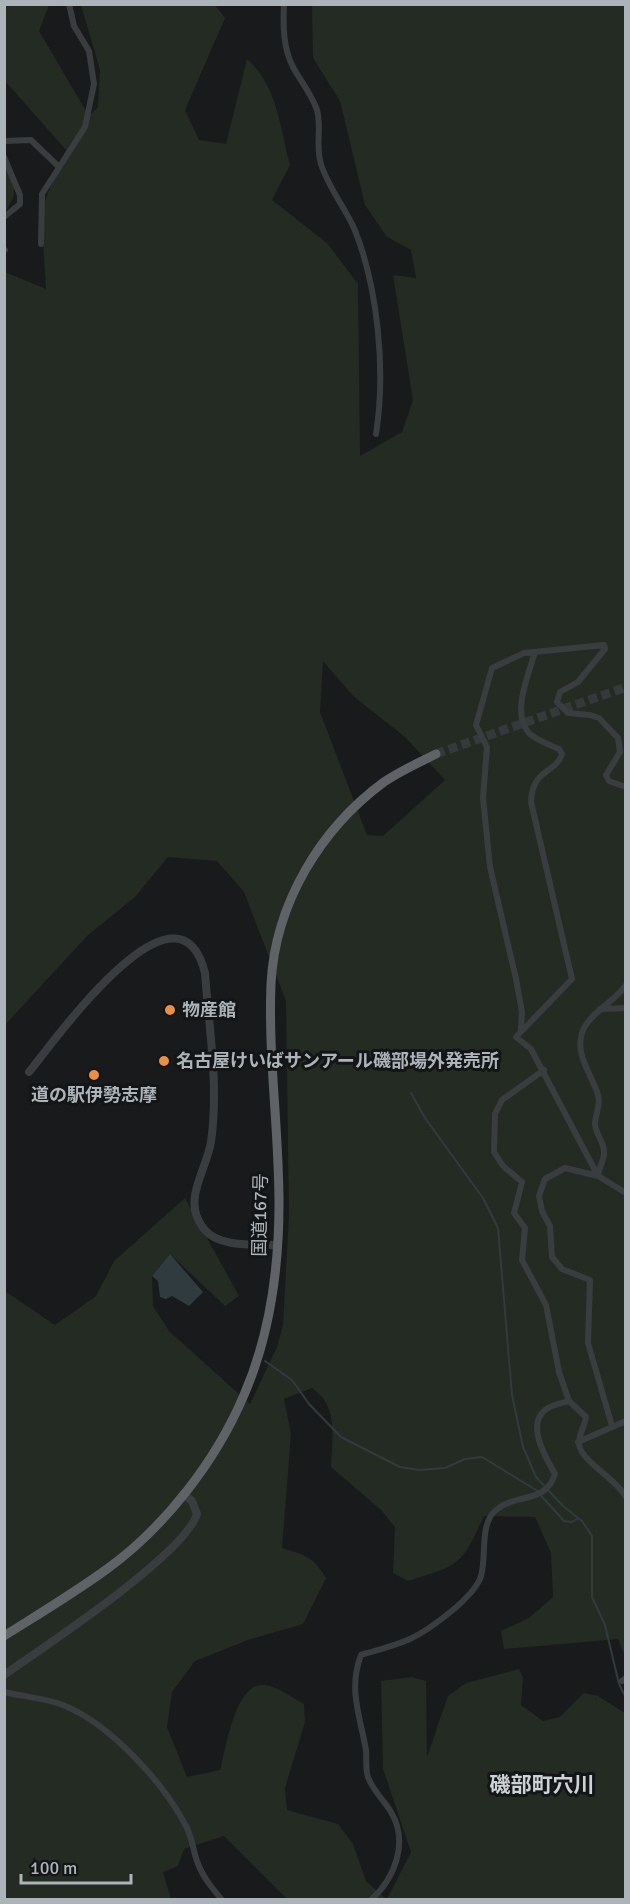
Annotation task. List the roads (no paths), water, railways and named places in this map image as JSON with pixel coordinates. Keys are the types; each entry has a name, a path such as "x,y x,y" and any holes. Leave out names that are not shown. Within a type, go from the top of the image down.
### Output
{"highway":[{"name":"国道167号","path":"4,1636 108,1568 149,1532 183,1494 216,1448 244,1395 261,1345 273,1292 278,1245 279,1202 271,1003 274,959 284,920 308,866 345,816 387,780 436,754"}],"street":[{"path":"41,244 42,194 85,127 94,84 89,51 74,26 69,4"},
{"path":"284,4 285,44 292,65 309,89 318,113 317,149 321,165 354,228 374,292 380,364 376,434"},
{"path":"4,141 31,140 59,167"},
{"path":"4,157 20,195 20,204 4,217"},
{"path":"521,1029 522,1012 516,979 490,867 483,798 488,754 476,725 492,668 524,653 598,644 605,646 605,650 578,682 558,694 556,702 568,713 599,718 618,738 620,752 606,775 609,781 626,786"},
{"path":"535,652 525,685 521,717 528,732 559,749 562,754 560,760 537,778 531,802 572,979 521,1029 516,1038 531,1048 598,1176"},
{"path":"29,1072 95,992 143,947 166,939 189,945 202,963 205,973 214,1108 210,1146 194,1201 195,1213 206,1232 216,1239 278,1245"},
{"path":"598,1176 604,1154 595,1123 599,1110 598,1096 586,1071 582,1037 584,1029 599,1009 613,1000 626,985"},
{"path":"599,1009 626,1008"},
{"path":"544,1070 502,1100 495,1114 494,1152 503,1166 522,1182 514,1213 525,1228 522,1260 546,1305 556,1360 569,1401 586,1417 578,1442 582,1454 610,1477 626,1497"},
{"path":"612,1426 588,1343 590,1280 562,1269 552,1257 550,1226 542,1211 540,1196 545,1179 565,1168 598,1176 626,1193"},
{"path":"371,1899 384,1888 393,1871 399,1851 399,1830 393,1815 368,1776 354,1674 361,1655 413,1638 471,1592 481,1579 487,1522 495,1510 514,1500 535,1497 551,1484 555,1474 539,1445 539,1420 545,1410 569,1401"},
{"path":"578,1442 626,1421"},
{"path":"4,1675 144,1573 169,1551 189,1530 197,1514 192,1501 183,1494"},
{"path":"4,1692 50,1701 77,1712 144,1768 174,1805 188,1830 201,1872 222,1899"}],"waterway":[{"path":"411,1093 425,1118 483,1198 498,1228 512,1395 523,1447 536,1477 563,1506 582,1521 592,1536 592,1597 605,1625 619,1684 626,1698"},
{"path":"265,1361 292,1380 309,1404 341,1437 400,1467 419,1470 445,1468 465,1459 482,1457 536,1490 564,1521 572,1522 577,1519"}],"tunnel":[{"path":"436,754 626,687"}],"place":[{"name":"物産館","path":"170,1010"},
{"name":"名古屋けいばサンアール磯部場外発売所","path":"164,1061"},
{"name":"道の駅伊勢志摩","path":"94,1075"}],"district":[{"name":"磯部町穴川","path":"542,1785"}]}
